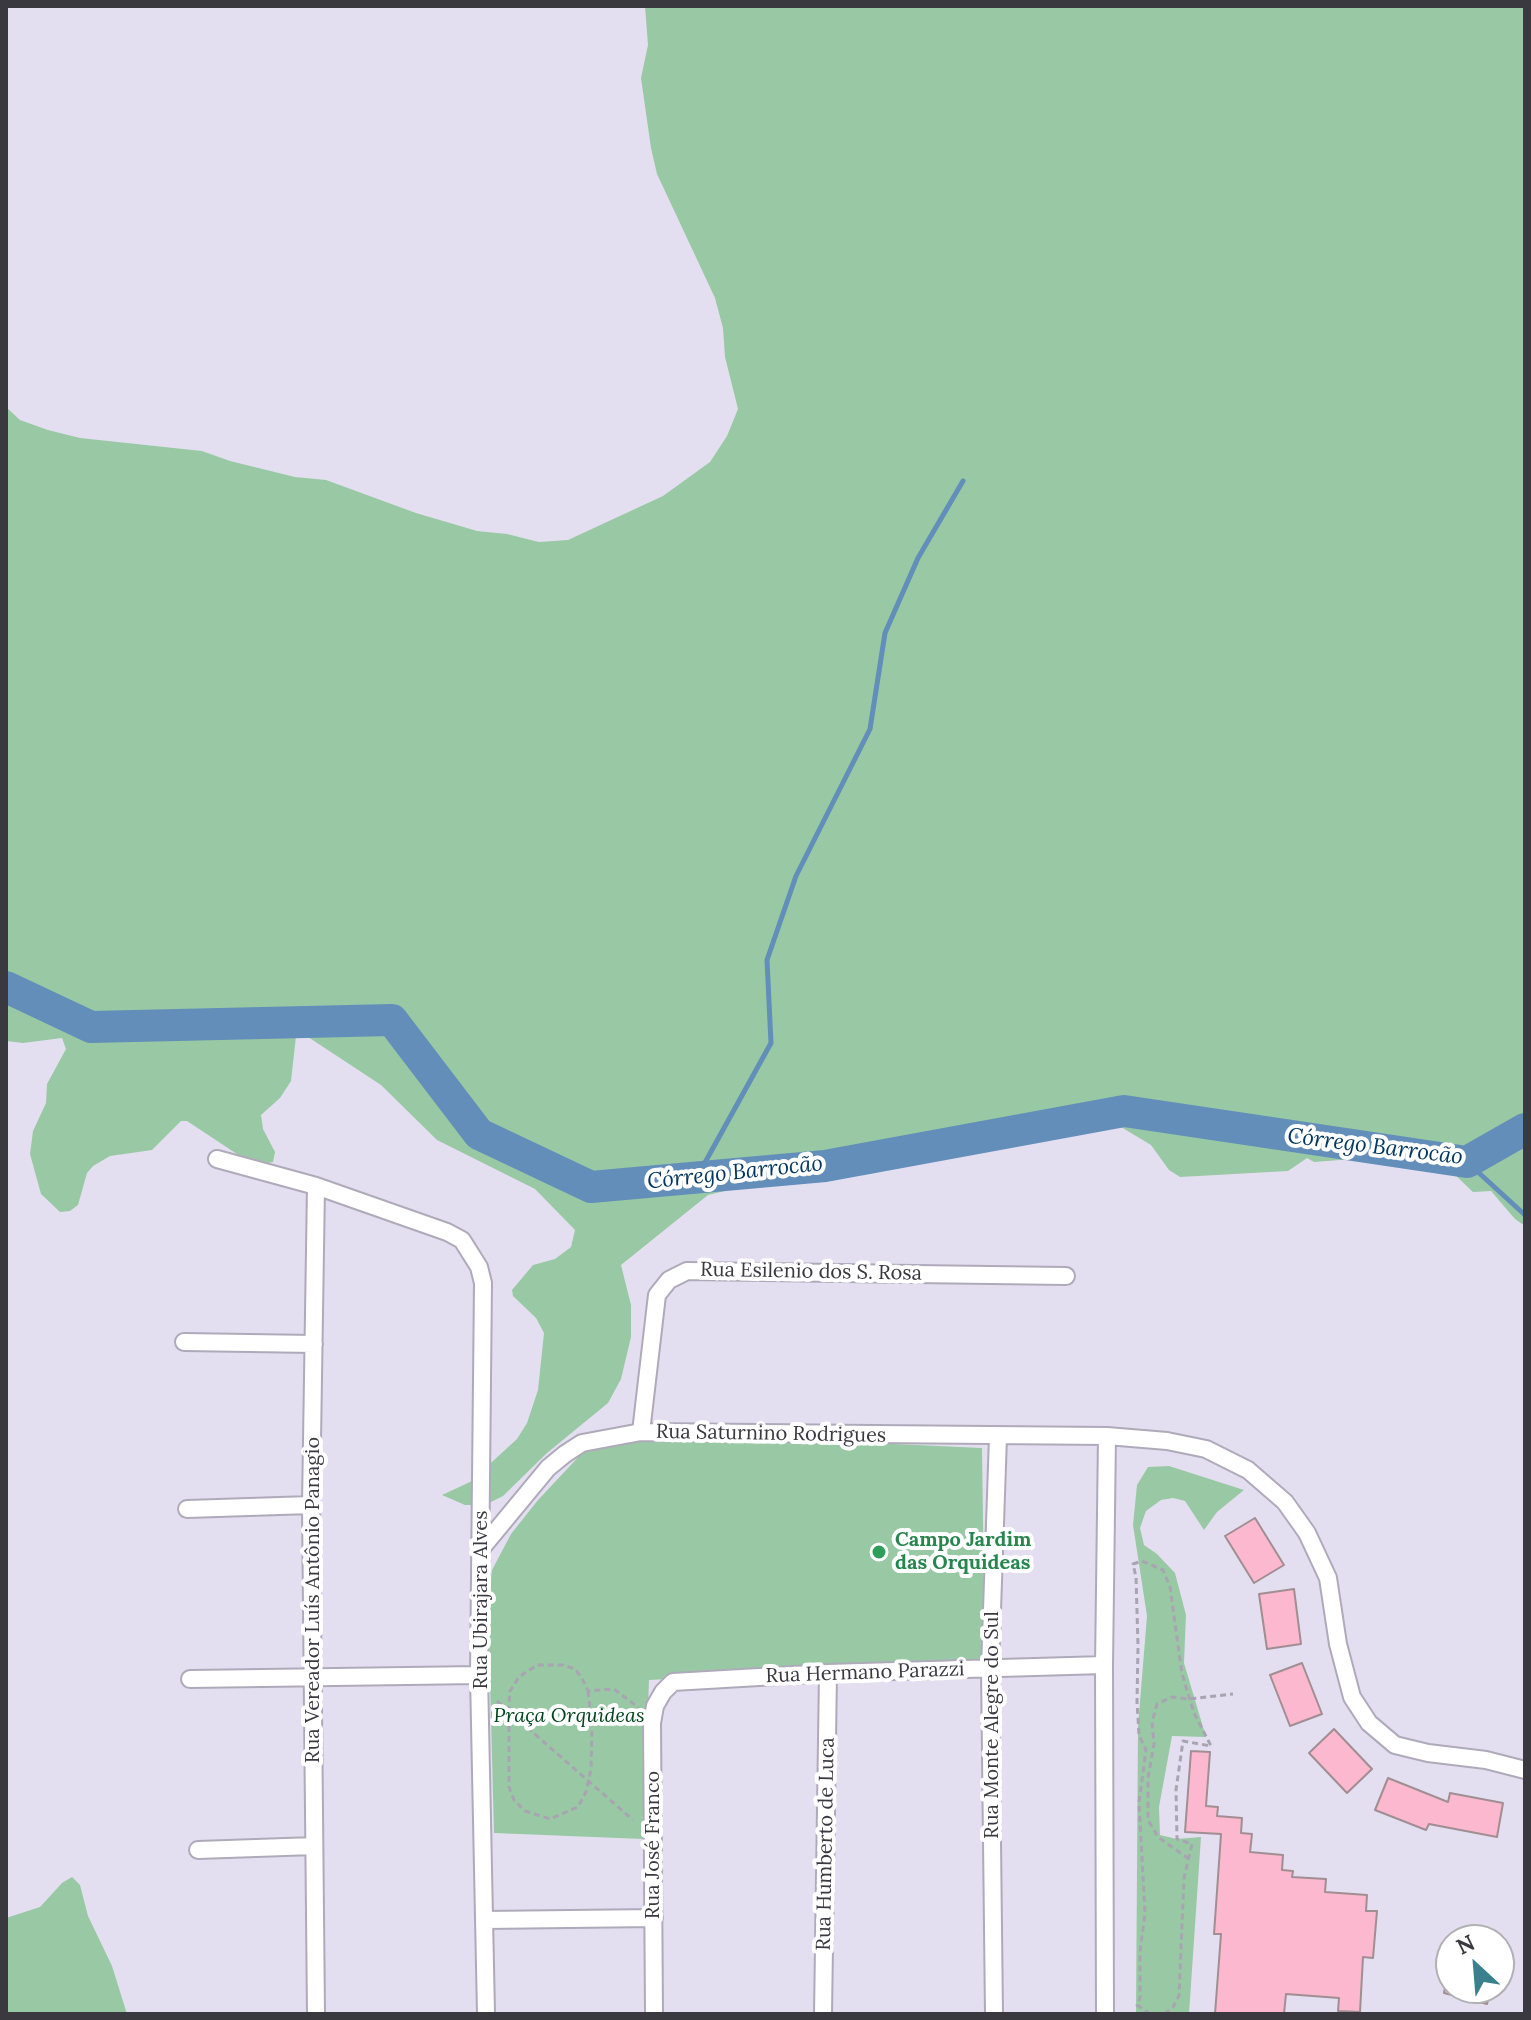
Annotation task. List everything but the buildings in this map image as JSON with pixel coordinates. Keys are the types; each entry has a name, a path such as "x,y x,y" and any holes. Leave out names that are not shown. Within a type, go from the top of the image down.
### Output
{"street":[{"path":"217,1159 316,1186"},
{"name":"Rua Ubirajara Alves","path":"316,1186 462,1240 479,1267 483,1283 480,1680 486,2014"},
{"name":"Rua Vereador Luís Antônio Panagio","path":"316,1186 311,1505 316,2014"},
{"name":"Rua Esilenio dos S. Rosa","path":"641,1432 657,1295 669,1280 687,1271 1066,1276"},
{"path":"184,1342 314,1344"},
{"name":"Rua Saturnino Rodrigues","path":"481,1549 548,1468 565,1454 582,1443 641,1432 1107,1436 1167,1441 1206,1449 1248,1470 1285,1502 1307,1533 1328,1578 1338,1644 1352,1697 1369,1723 1395,1745 1428,1753 1486,1760 1525,1770"},
{"path":"1105,2014 1107,1436"},
{"name":"Rua Monte Alegre do Sul","path":"994,2014 990,1668 998,1437"},
{"path":"187,1509 311,1505"},
{"name":"Rua Hermano Parazzi","path":"653,1715 663,1692 673,1682 828,1673 1104,1665"},
{"name":"Rua Humberto de Luca","path":"823,2014 828,1673"},
{"path":"190,1679 312,1677 480,1680"},
{"name":"Rua José Franco","path":"653,1715 654,2014"},
{"path":"198,1850 314,1846"},
{"path":"485,1920 654,1918"}],"path":[{"path":"1150,2014 1137,2005 1145,1913 1139,1803 1146,1750 1139,1735 1136,1577 1133,1564 1142,1561 1163,1570 1170,1587 1174,1633 1189,1699 1211,1746 1183,1741 1176,1790 1177,1839 1192,1844 1184,1878 1179,1996 1173,2007 1164,2014"},
{"path":"537,1665 563,1665 575,1669 588,1691 592,1726 589,1781 578,1807 550,1819 525,1811 514,1800 509,1787 510,1691 519,1677 537,1665"},
{"path":"480,1680 509,1711 633,1820"},
{"path":"588,1691 614,1689 632,1705 653,1715"},
{"path":"1189,1859 1158,1837 1148,1820 1146,1804 1154,1744 1152,1722 1157,1704 1172,1697 1189,1699 1233,1694"}],"green space":[{"path":"645,6 1525,6 1525,1226 1491,1191 1473,1192 1432,1153 1314,1162 1307,1158 1288,1171 1180,1177 1169,1170 1151,1145 1121,1127 1040,1114 1007,1118 961,1133 916,1137 881,1145 775,1179 708,1195 621,1265 631,1305 631,1337 621,1379 608,1403 547,1453 503,1496 485,1505 465,1505 442,1495 470,1482 517,1439 527,1423 538,1390 544,1333 536,1318 513,1296 512,1290 533,1265 555,1259 571,1247 575,1230 535,1189 437,1140 381,1085 305,1035 296,1036 291,1081 280,1098 261,1115 263,1129 275,1152 273,1162 262,1164 246,1160 187,1121 181,1121 152,1150 110,1156 93,1166 87,1173 78,1205 70,1211 60,1212 41,1194 30,1154 33,1131 46,1103 47,1084 66,1049 62,1038 23,1043 6,1041 6,407 20,420 48,430 80,438 202,451 295,477 326,480 416,513 477,531 539,542 568,540 663,496 710,462 727,436 738,409 715,298 657,174 651,148 641,78 648,45"},
{"name":"Praça Orquideas","path":"653,1433 982,1448 985,1663 649,1680 643,1839 494,1833 488,1605 492,1570 511,1534 584,1451"},
{"path":"1169,1466 1244,1490 1217,1512 1204,1530 1185,1501 1173,1498 1161,1500 1146,1511 1140,1528 1144,1545 1175,1573 1186,1615 1184,1663 1206,1737 1172,1736 1159,1807 1160,1835 1177,1839 1201,1837 1189,2014 1136,2014 1138,1726 1147,1616 1133,1525 1137,1485 1148,1467"},
{"path":"72,1877 80,1885 88,1916 112,1966 127,2014 6,2014 6,1918 40,1907 62,1883"}],"waterway":[{"path":"697,1177 771,1043 767,960 796,876 870,729 885,633 918,558 963,481"},
{"name":"Córrego Barrocão","path":"6,987 91,1027 392,1020 479,1134 591,1187 825,1166 1124,1111 1467,1162 1525,1129"},
{"path":"1467,1162 1525,1215"}],"place":[{"name":"Campo Jardim das Orquideas","path":"879,1552"}]}
